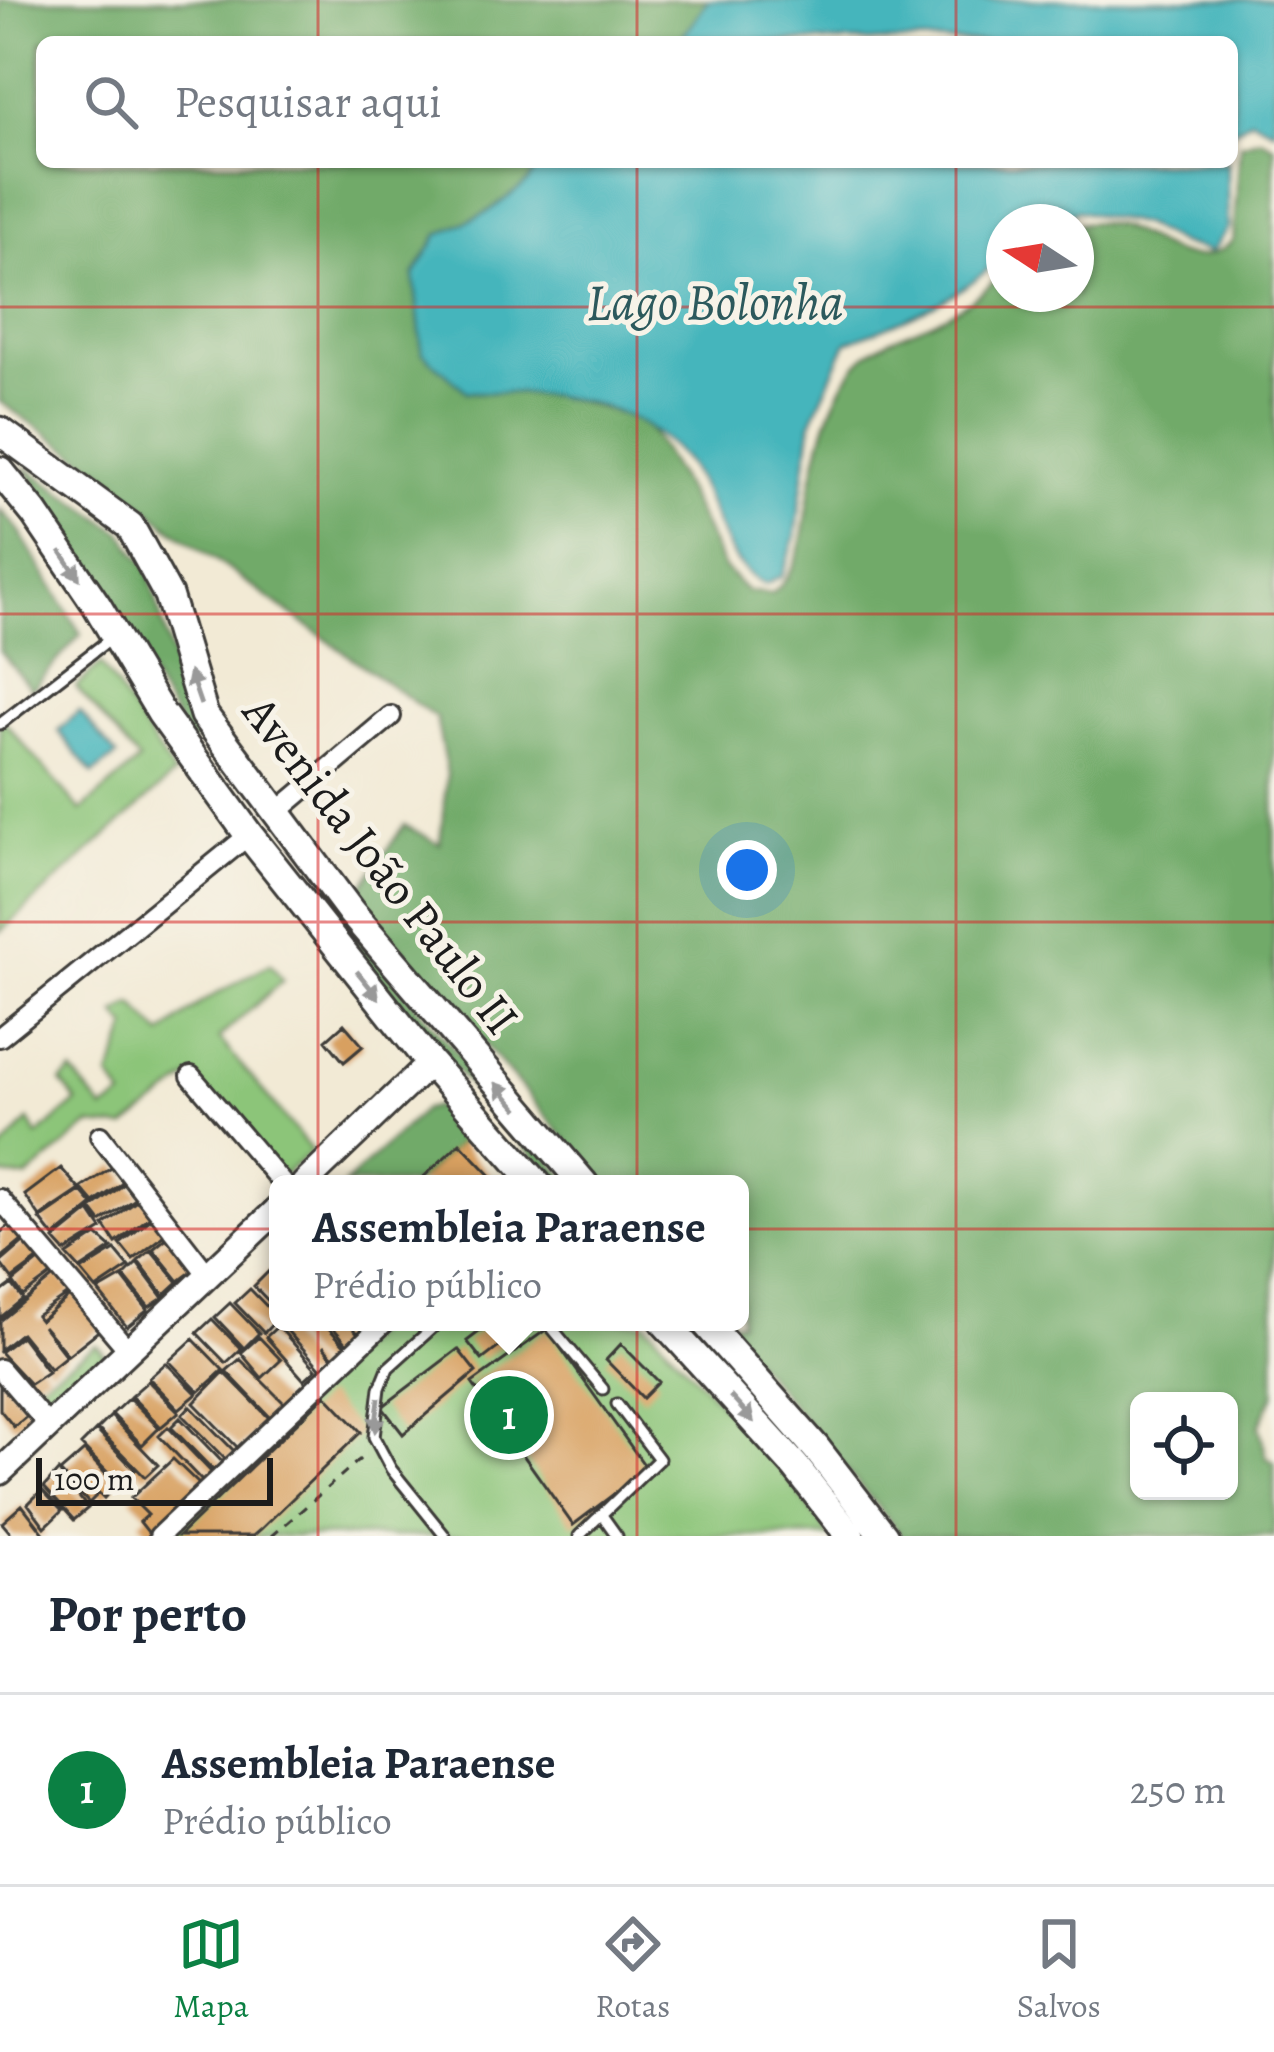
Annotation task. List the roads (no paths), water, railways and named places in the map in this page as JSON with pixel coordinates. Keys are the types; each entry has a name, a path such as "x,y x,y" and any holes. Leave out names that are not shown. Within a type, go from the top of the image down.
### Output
{"main road":[{"name":"Avenida João Paulo II","path":"0,431 130,526 168,595 204,715 351,912 576,1175"},
{"name":"Avenida João Paulo II","path":"0,471 35,514 191,756 248,835 430,1063 527,1175"},
{"path":"191,756 200,748 210,749 241,786 256,786"},
{"path":"286,882 301,883 333,920 346,919 351,912"},
{"path":"313,1175 430,1063"},
{"path":"0,1472 269,1217"},
{"path":"672,1331 795,1466 850,1536"},
{"path":"713,1331 816,1448 884,1536"}],"street":[{"path":"276,813 391,716"},
{"path":"0,1036 248,835"},
{"path":"191,1076 275,1175"},
{"path":"100,1136 208,1275"},
{"path":"0,1199 129,1351"},
{"path":"159,1536 375,1331"},
{"path":"0,1369 49,1426"}],"lane":[{"path":"1,722 114,636"},
{"path":"429,1331 388,1368 380,1388 376,1445 445,1536"},
{"path":"555,1331 603,1388"},
{"path":"579,1536 659,1455 617,1404"},
{"path":"602,1515 617,1536"}],"water":[{"path":"708,0 1274,0 1274,130 1251,119 1238,128 1238,36 683,36"},
{"name":"Lago Bolonha","path":"537,168 1227,168 1228,228 1211,252 1180,244 1143,225 1094,215 1094,204 986,204 986,271 930,307 847,342 812,420 796,536 782,576 765,585 730,552 697,479 653,431 626,415 564,398 467,392 422,352 414,275 438,235 488,212 527,183"},
{"path":"79,711 117,756 93,774 58,731"}],"place":[{"name":"Assembleia Paraense","path":"509,1415"}]}
